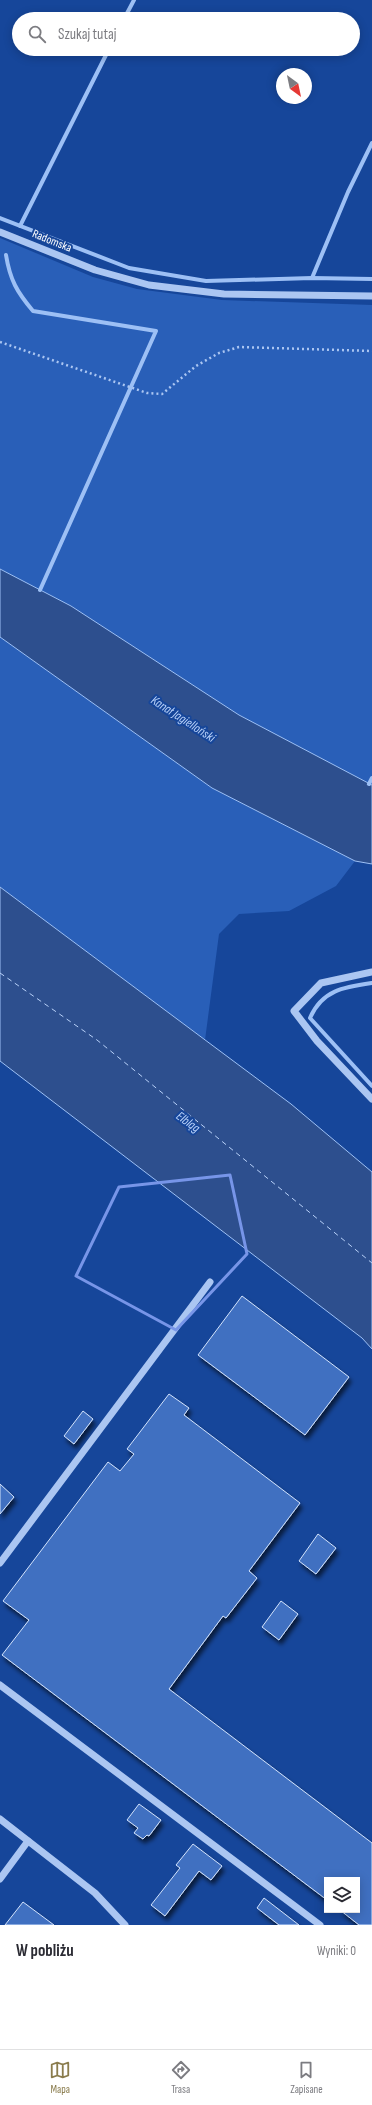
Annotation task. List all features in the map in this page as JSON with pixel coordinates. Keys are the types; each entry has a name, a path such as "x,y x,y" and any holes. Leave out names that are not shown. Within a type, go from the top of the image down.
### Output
{"street":[{"name":"Radomska","path":"0,232 95,270 149,285 224,294 372,296"},
{"path":"372,972 321,983 294,1011 318,1041 372,1099"},
{"path":"0,1563 210,1282"},
{"path":"0,1685 320,1925"},
{"path":"0,1819 95,1893 125,1925"},
{"path":"0,1879 28,1841"}],"path":[{"path":"0,342 125,386 147,393 162,394 196,366 219,352 239,348 372,352"}],"highlighted area":[{"path":"230,1175 247,1254 176,1330 76,1276 119,1187"}],"shaded area":[{"path":"0,238 93,277 137,289 222,300 372,305 372,785 239,715 71,606 0,569"},
{"path":"0,637 212,788 355,861 336,886 289,911 239,914 219,934 205,1040 0,887"}],"water":[{"name":"Kanał Jagielloński","path":"0,569 71,606 239,715 372,785 372,864 355,861 212,788 0,637"},
{"name":"Elbląg","path":"0,887 291,1104 372,1172 372,1349 362,1338 0,1061"}],"building":[{"path":"242,1296 349,1377 305,1435 198,1355"},
{"path":"169,1394 189,1408 184,1415 300,1503 249,1571 257,1578 226,1618 223,1616 169,1689 372,1843 372,1925 359,1925 344,1913 360,1913 360,1877 324,1877 324,1898 2,1655 29,1620 3,1601 108,1462 120,1471 134,1454 127,1449"},
{"path":"83,1411 93,1419 74,1444 64,1436"},
{"path":"0,1484 14,1497 0,1514"},
{"path":"318,1534 336,1548 316,1574 299,1561"},
{"path":"281,1601 298,1614 279,1640 262,1627"},
{"path":"139,1804 161,1820 149,1836 147,1835 143,1839 134,1833 138,1828 127,1820"},
{"path":"193,1844 222,1866 211,1880 199,1871 165,1916 151,1905 180,1868 176,1865"},
{"path":"264,1898 299,1925 279,1925 257,1908"},
{"path":"23,1902 54,1925 5,1925"}],"waterway":[{"path":"128,12 134,0"},
{"path":"20,226 105,56"},
{"path":"312,278 348,192 372,143"},
{"path":"0,218 129,268 206,281 312,278 372,279"},
{"path":"6,255 12,279 23,298 33,311 156,331 40,590"},
{"path":"369,784 372,778"},
{"path":"372,983 343,988 335,992 321,1001 310,1018 372,1086"}],"ferry route":[{"path":"0,973 97,1040 372,1263"}]}
